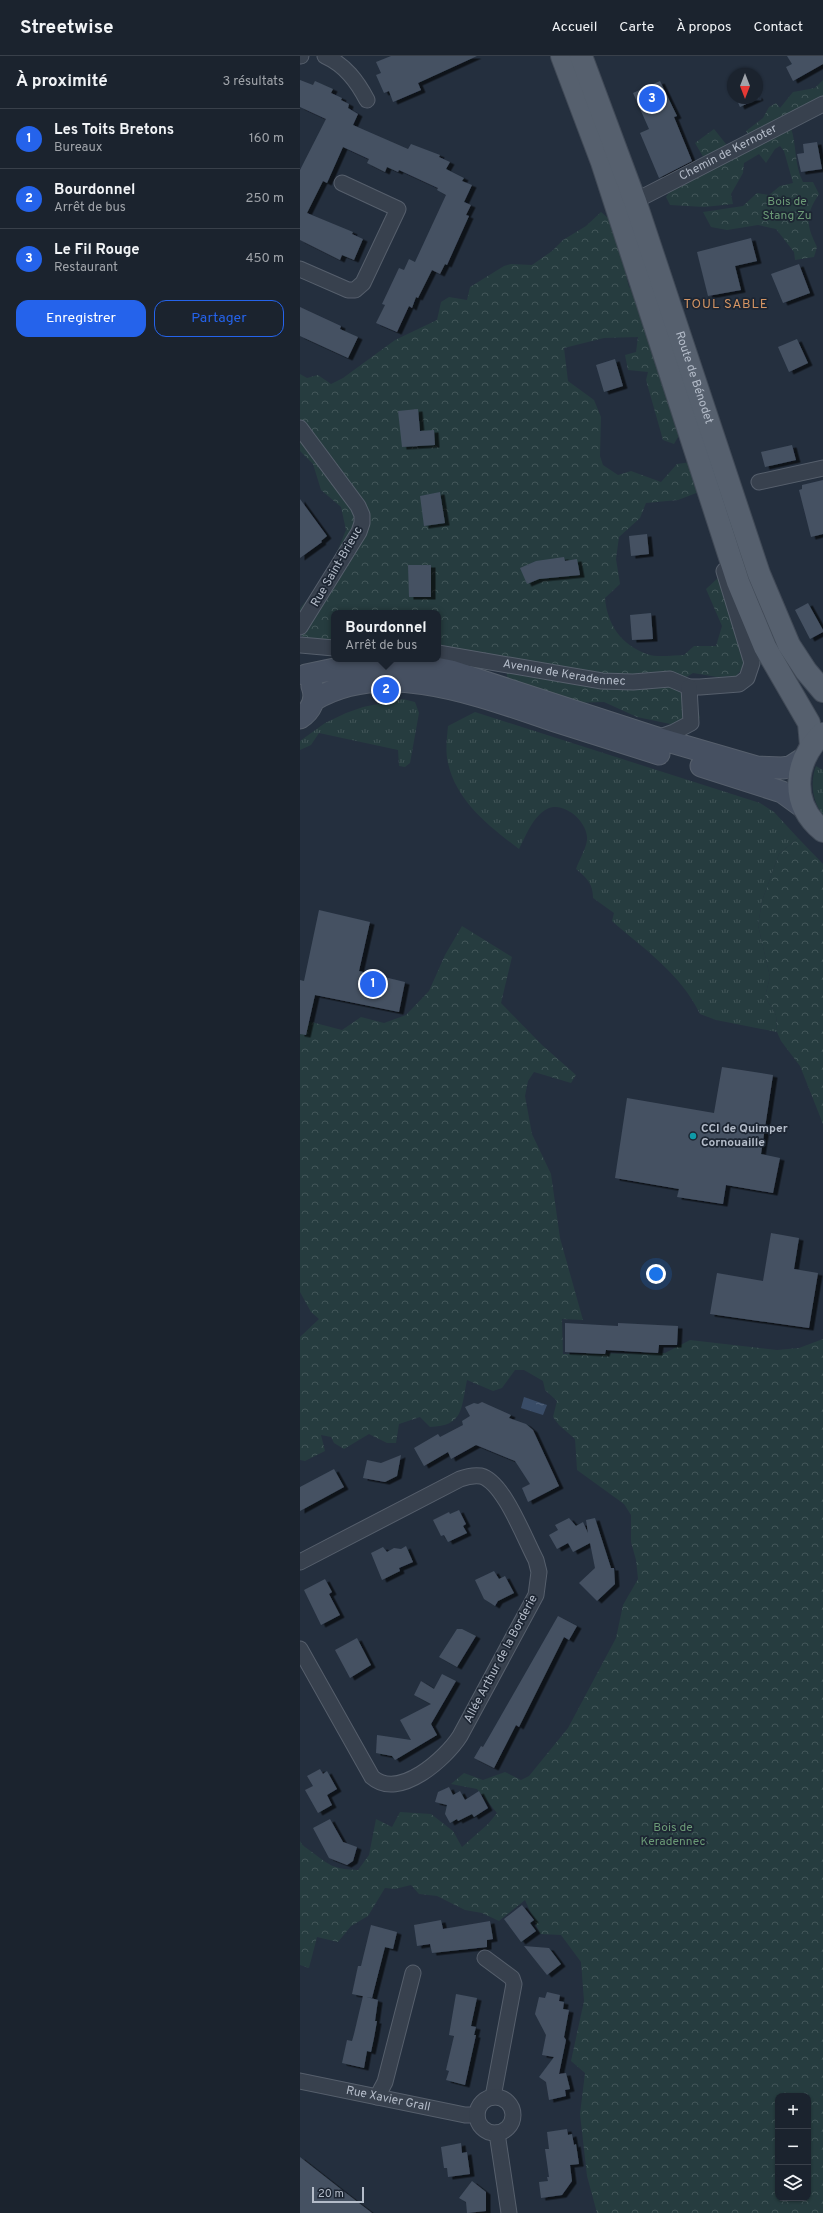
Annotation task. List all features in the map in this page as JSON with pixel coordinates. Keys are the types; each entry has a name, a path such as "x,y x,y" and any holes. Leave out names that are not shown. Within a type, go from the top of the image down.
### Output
{"main road":[{"name":"Route de Bénodet","path":"562,56 602,162 707,481 738,582 772,660 809,723 813,746 800,775 800,791 804,808"},
{"name":"Route de Bénodet","path":"581,56 635,201 759,574 789,645 806,671 823,691"},
{"path":"804,808 815,824 823,831"}],"street":[{"path":"325,56 343,67 357,83 367,100"},
{"name":"Chemin de Kernoter","path":"635,201 823,104"},
{"path":"300,269 348,290 355,290 363,283 398,209 342,183"},
{"name":"Rue Saint-Brieuc","path":"300,428 358,506 362,515 362,523 342,562 300,627"},
{"path":"759,482 823,468"},
{"name":"Route de Bénodet","path":"707,481 706,502 708,513 752,663 747,678 739,684 714,687"},
{"path":"300,646 331,648"},
{"name":"Avenue de Keradennec","path":"441,654 602,681 633,682 670,679 689,687 714,687"},
{"path":"300,718 310,709 314,700 314,689 303,673 363,663 387,662 451,671 657,738 757,767 790,767 813,746"},
{"path":"314,700 332,691 378,682 410,682 442,687 509,705 763,786 792,797 804,808"},
{"path":"657,738 679,730 690,724 689,687"},
{"name":"Allée Arthur de la Borderie","path":"300,1562 460,1479 471,1475 483,1477 498,1487 522,1532 539,1572 536,1595 460,1736 440,1761 407,1780 393,1784 382,1783 372,1777 300,1649"},
{"path":"485,1958 512,1978 514,1984 493,2097"},
{"path":"378,2097 385,2082 413,1973"},
{"name":"Rue Xavier Grall","path":"300,2081 465,2115 477,2115"},
{"path":"493,2097 504,2100 512,2109 513,2115 507,2129 497,2133 492,2133 482,2128 477,2115 482,2102 493,2097"},
{"path":"497,2133 509,2213"}],"green space":[{"name":"Bois de Stang Zu","path":"823,80 823,100 791,128 800,176 803,182 813,182 819,194 814,201 809,214 809,226 817,247 814,257 795,260 794,252 776,229 758,225 727,230 711,227 703,212 743,206 757,193 769,195 780,186 793,183 784,151 780,146 775,149 766,163 759,154 744,163 743,173 731,194 733,204 704,207 670,205 666,197 673,186 708,165 695,143 714,129 726,144 727,160 756,146 746,131 763,118 769,107 776,103 780,108 793,92 815,88"},
{"path":"601,212 613,222 629,287 640,293 684,427 674,444 663,440 646,380 648,372 628,370 625,355 636,352 638,337 604,338 564,348 568,381 594,400 601,417 600,456 603,465 618,475 631,471 661,482 677,464 691,462 699,492 678,500 646,503 640,518 619,537 616,559 620,584 605,598 606,608 612,625 630,645 651,655 684,655 694,646 716,646 722,626 706,589 719,577 748,662 736,676 717,677 693,673 675,684 696,700 700,718 675,725 637,717 604,702 573,703 508,682 506,670 441,659 441,610 331,610 331,652 300,635 300,608 314,592 332,564 346,530 341,507 321,490 313,464 300,451 300,374 307,378 318,375 331,384 343,378 395,340 437,320 441,302 449,297 467,300 470,287 504,266 511,264 532,265 552,251 563,240 586,226"},
{"path":"403,699 415,702 419,713 410,763 405,767 399,766 398,750 319,733 311,745 300,750 300,741 325,723 363,707"},
{"path":"475,712 760,803 774,812 798,838 779,854 762,901 758,925 770,977 765,997 776,1015 777,1032 716,1020 700,1014 683,987 673,975 612,921 614,913 593,898 591,885 576,869 585,847 587,833 580,820 568,810 554,807 542,812 527,832 519,849 497,832 476,812 466,801 452,777 446,749 448,726"},
{"path":"816,766 823,770 823,815 816,804 813,791 813,778"},
{"path":"798,838 823,864 823,1124 800,1066 781,1041 777,1032 776,1015 765,997 770,977 758,925 762,901 779,854"},
{"name":"Bois de Keradennec","path":"462,926 512,957 501,1003 542,1045 576,1075 571,1083 534,1072 528,1081 525,1096 532,1134 551,1174 560,1238 583,1320 562,1319 563,1354 665,1353 690,1340 777,1350 799,1348 823,1339 823,2213 597,2213 587,2176 580,2114 585,2073 571,2061 584,2001 581,1962 561,1935 540,1934 525,1900 499,1921 482,1913 465,1910 437,1896 419,1894 411,1885 395,1889 385,1888 368,1916 351,1926 338,1942 317,1937 309,1968 300,1965 300,1841 302,1845 328,1864 343,1869 358,1870 369,1855 376,1819 392,1827 400,1812 431,1814 453,1831 462,1847 488,1824 497,1813 477,1789 451,1784 464,1773 483,1780 505,1772 521,1780 529,1776 568,1728 616,1638 623,1605 638,1579 636,1560 631,1542 631,1515 624,1504 577,1470 575,1439 559,1425 553,1417 557,1401 545,1390 543,1381 524,1370 515,1370 502,1388 493,1391 467,1380 462,1407 455,1419 449,1423 441,1426 430,1427 420,1417 399,1424 396,1443 387,1443 369,1434 344,1449 334,1443 331,1437 321,1435 325,1451 305,1461 300,1460 300,1337 319,1319 311,1312 300,1292 300,1019 342,1030 361,1017 384,1023 406,1015 429,991 445,955"}],"water":[{"path":"524,1397 547,1405 543,1415 521,1408"}],"building":[{"path":"391,56 477,56 418,83 421,90 393,102 389,91 384,93 376,75 381,73 376,62"},
{"path":"787,56 823,56 823,64 793,81 786,67 792,64"},
{"path":"300,80 313,85 315,81 333,89 331,93 342,98 341,100 349,104 348,108 358,114 353,125 408,149 411,144 440,155 439,157 450,162 446,169 464,178 462,181 472,185 464,202 471,205 466,215 469,216 447,265 445,264 440,274 432,270 418,298 416,297 412,308 409,306 397,332 376,323 385,305 382,304 399,268 404,270 409,259 415,262 446,195 437,190 438,188 399,170 398,172 387,167 385,172 367,163 369,159 343,147 327,183 323,181 307,213 353,232 352,234 363,239 354,260 342,255 340,260 300,240 300,170 326,119 300,107"},
{"path":"660,81 677,116 674,117 692,161 659,178 640,133 649,129 633,93"},
{"path":"739,104 746,104 740,107"},
{"path":"817,142 822,169 801,172 797,154 804,153 803,144"},
{"path":"751,238 757,261 735,266 741,290 708,296 697,252"},
{"path":"799,264 810,293 783,303 771,274"},
{"path":"300,307 341,326 340,329 358,337 348,358 300,336"},
{"path":"797,339 808,363 789,372 778,347"},
{"path":"615,359 623,386 604,392 596,365"},
{"path":"418,409 420,431 434,430 435,445 402,447 398,411"},
{"path":"792,445 796,460 765,467 761,452"},
{"path":"823,480 823,534 811,537 799,490 802,489 802,485"},
{"path":"440,492 445,523 424,526 420,496"},
{"path":"300,499 327,536 321,541 322,542 300,558"},
{"path":"647,534 649,554 631,556 629,536"},
{"path":"564,557 565,561 577,559 580,575 539,579 527,584 520,568 536,561"},
{"path":"408,565 431,565 431,597 409,597"},
{"path":"808,603 823,630 823,632 810,639 795,610"},
{"path":"651,613 653,639 632,640 630,615"},
{"path":"319,910 370,922 359,971 405,982 399,1012 315,995 306,1035 300,1034 300,980 304,981"},
{"name":"CCI de Quimper Cornouaille","path":"722,1067 773,1075 761,1154 780,1158 773,1193 726,1185 723,1204 677,1197 679,1189 615,1178 627,1098 714,1113"},
{"path":"771,1233 799,1238 794,1269 818,1273 809,1328 710,1314 717,1273 763,1281"},
{"path":"565,1323 618,1326 618,1323 678,1326 677,1345 659,1345 658,1353 606,1350 605,1354 565,1352"},
{"path":"482,1402 511,1415 509,1418 526,1424 533,1430 559,1486 528,1502 522,1488 530,1484 515,1461 476,1445 451,1459 448,1452 424,1466 414,1448 438,1434 440,1437 463,1425 462,1421 470,1416 465,1407 474,1403 478,1404"},
{"path":"401,1455 397,1476 385,1482 363,1478 367,1460 381,1463"},
{"path":"334,1469 344,1487 300,1511 300,1487"},
{"path":"459,1510 466,1524 463,1526 467,1533 448,1542 444,1535 441,1536 433,1520 449,1512 450,1514"},
{"path":"569,1518 576,1526 583,1522 588,1533 586,1520 595,1518 611,1568 614,1568 615,1584 597,1601 579,1583 595,1568 590,1543 573,1552 568,1543 557,1549 549,1535 558,1530 555,1525"},
{"path":"406,1546 413,1562 399,1568 400,1571 382,1580 371,1553 383,1547 387,1552 394,1548 401,1549"},
{"path":"494,1571 499,1579 505,1576 514,1593 498,1601 495,1606 484,1599 475,1580"},
{"path":"325,1579 332,1592 329,1594 340,1615 321,1625 304,1590"},
{"path":"558,1616 577,1626 569,1640 564,1637 519,1727 516,1725 494,1768 474,1758 481,1746 483,1747"},
{"path":"457,1629 462,1629 476,1636 457,1667 439,1657"},
{"path":"357,1638 371,1665 350,1678 335,1650"},
{"path":"442,1674 456,1681 431,1724 437,1735 395,1760 392,1756 376,1753 377,1735 411,1740 400,1720 431,1704 414,1695 421,1681 434,1689"},
{"path":"320,1769 323,1774 327,1771 337,1789 327,1795 332,1805 318,1813 305,1790 313,1786 307,1776"},
{"path":"449,1787 453,1795 460,1791 465,1800 479,1791 488,1808 474,1817 472,1814 450,1823 445,1814 447,1805 435,1802 438,1792"},
{"path":"330,1819 343,1842 357,1847 353,1861 347,1865 329,1858 313,1828"},
{"path":"522,1905 534,1920 530,1923 536,1931 521,1942 504,1919"},
{"path":"441,1920 443,1929 490,1921 493,1939 487,1940 487,1947 432,1953 430,1944 417,1946 414,1925"},
{"path":"371,1925 397,1932 393,1949 385,1947 372,1998 352,1994 358,1966 361,1966"},
{"path":"524,1946 549,1948 561,1964 547,1975"},
{"path":"547,1992 560,1995 559,2001 564,2002 563,2009 569,2010 564,2037 566,2040 559,2074 566,2073 570,2089 565,2090 566,2096 549,2100 546,2082 539,2077 554,2057 542,2055 546,2035 535,2014 539,1997 545,1998"},
{"path":"456,1994 477,1998 471,2026 476,2027 474,2035 476,2035 465,2085 446,2080 449,2071 446,2070 454,2036 449,2035"},
{"path":"363,1996 378,2000 375,2021 377,2021 374,2038 371,2052 367,2051 364,2068 342,2063 347,2040 352,2041"},
{"path":"567,2129 568,2135 572,2134 574,2145 576,2144 579,2164 570,2165 572,2181 562,2195 541,2198 539,2182 548,2181 547,2177 549,2177 545,2149 549,2149 547,2132"},
{"path":"461,2143 462,2153 467,2152 470,2174 448,2177 447,2168 444,2168 441,2147"},
{"path":"300,2157 342,2190 372,2213 300,2213"},
{"path":"472,2181 486,2192 486,2211 467,2213 466,2202 459,2198"}],"place":[{"name":"Le Fil Rouge","path":"652,99"},
{"name":"Bourdonnel","path":"386,690"},
{"name":"Les Toits Bretons","path":"373,984"},
{"name":"CCI de Quimper Cornouaille","path":"693,1136"}],"district":[{"name":"TOUL SABLE","path":"726,305"}]}
